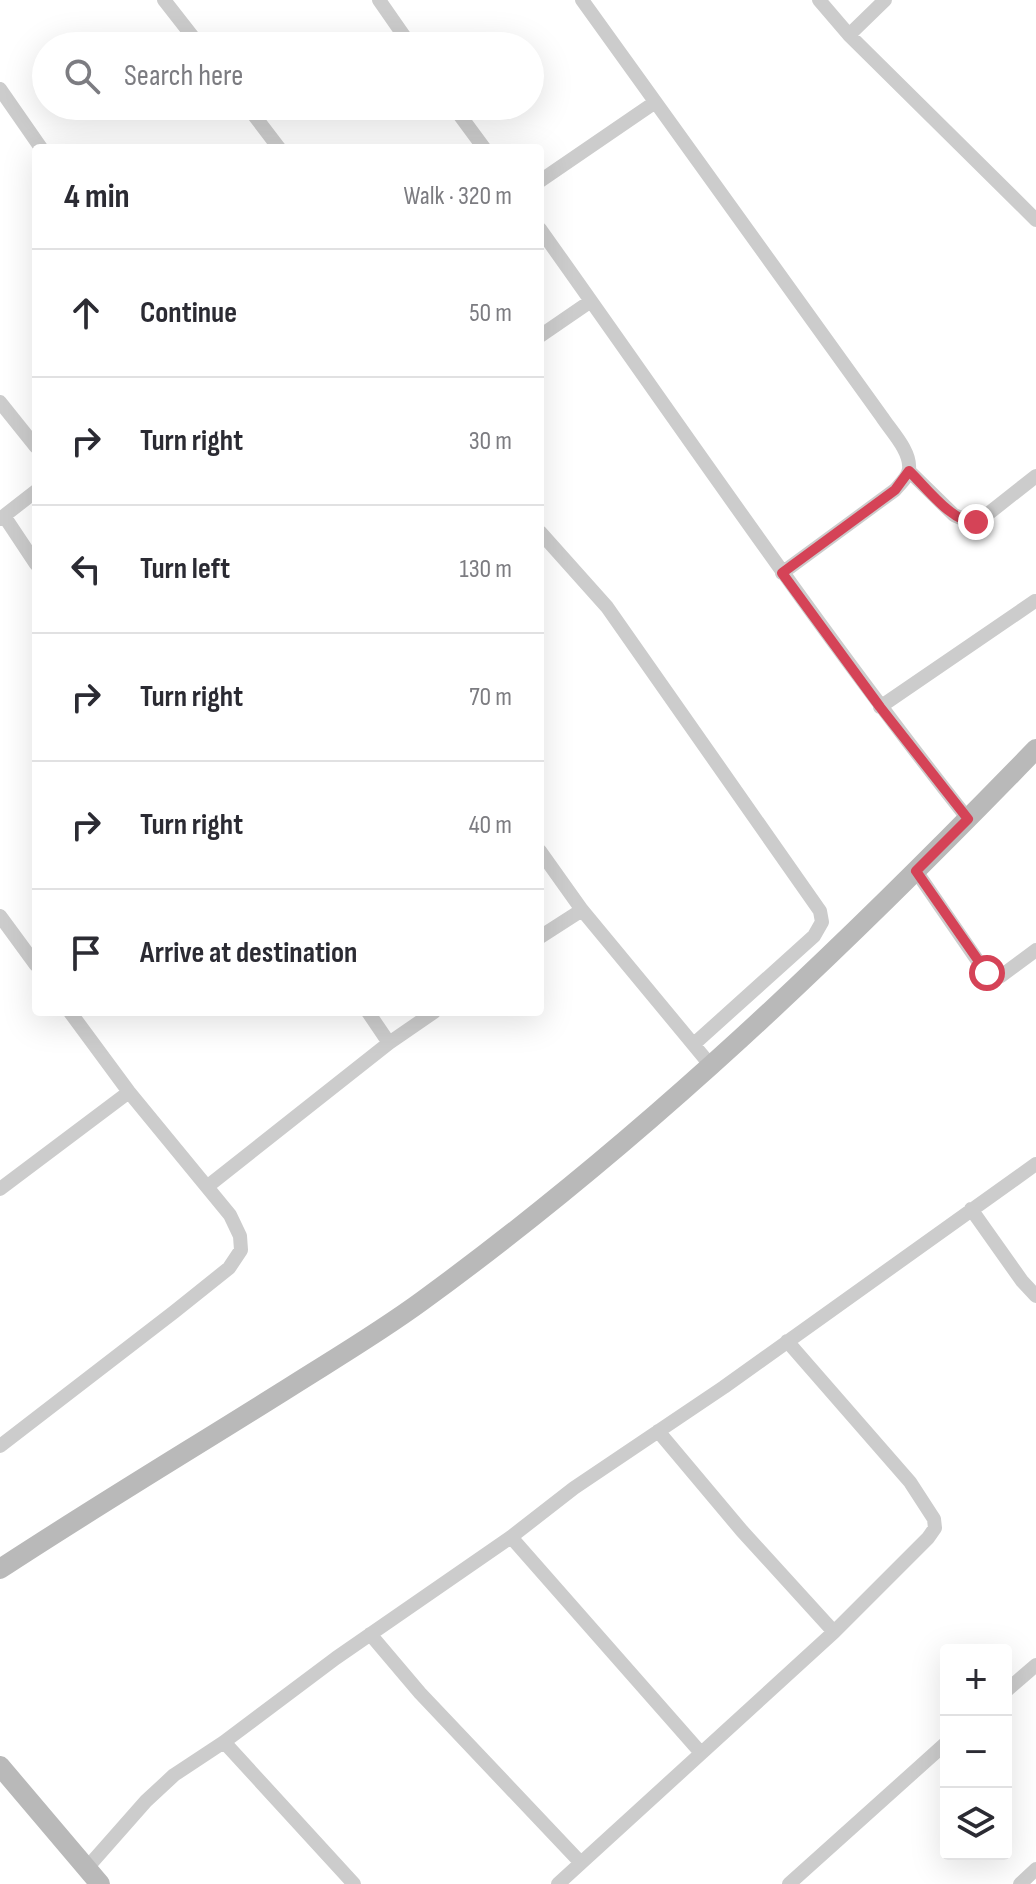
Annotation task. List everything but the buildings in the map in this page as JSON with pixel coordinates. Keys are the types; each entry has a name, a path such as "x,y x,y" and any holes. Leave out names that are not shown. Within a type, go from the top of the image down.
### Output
{"street":[{"path":"164,0 189,32"},
{"path":"379,0 401,32"},
{"path":"582,0 882,417 904,450 909,471 954,515 970,522 984,517 1036,476"},
{"path":"819,0 849,35 1036,220"},
{"path":"849,35 885,0"},
{"path":"0,89 38,144"},
{"path":"544,178 654,103"},
{"path":"258,120 276,144"},
{"path":"463,120 481,144"},
{"path":"544,235 782,573 880,707 968,819"},
{"path":"544,333 591,301"},
{"path":"0,402 32,442"},
{"path":"782,573 895,490 909,471"},
{"path":"32,494 2,518 32,559"},
{"path":"544,536 607,607 820,911 822,922 814,936 694,1044"},
{"path":"880,707 1035,601"},
{"path":"0,1569 420,1303 509,1235 712,1067 810,976 1036,749"},
{"path":"544,857 582,910 712,1067"},
{"path":"916,871 992,977 1001,976 1036,950"},
{"path":"544,934 582,910"},
{"path":"0,916 32,960"},
{"path":"0,1446 229,1268 241,1250 240,1236 230,1215 129,1092 73,1016"},
{"path":"371,1016 389,1043"},
{"path":"208,1186 389,1043 428,1016"},
{"path":"0,1189 129,1092"},
{"path":"0,1766 93,1876 146,1801 174,1775 511,1537 574,1488 724,1387 1036,1164"},
{"path":"971,1209 1036,1296"},
{"path":"558,1884 834,1632 935,1528 934,1519 910,1482 787,1341"},
{"path":"658,1431 742,1531 834,1632"},
{"path":"511,1537 701,1753"},
{"path":"370,1634 420,1693 581,1863"},
{"path":"1012,1686 1036,1665"},
{"path":"224,1742 354,1884"},
{"path":"789,1884 940,1748"},
{"path":"1020,1884 1036,1869"}],"route":[{"path":"976,522 963,521 954,515 909,471 895,490 782,573 880,707 968,819 916,871 987,973"}]}
